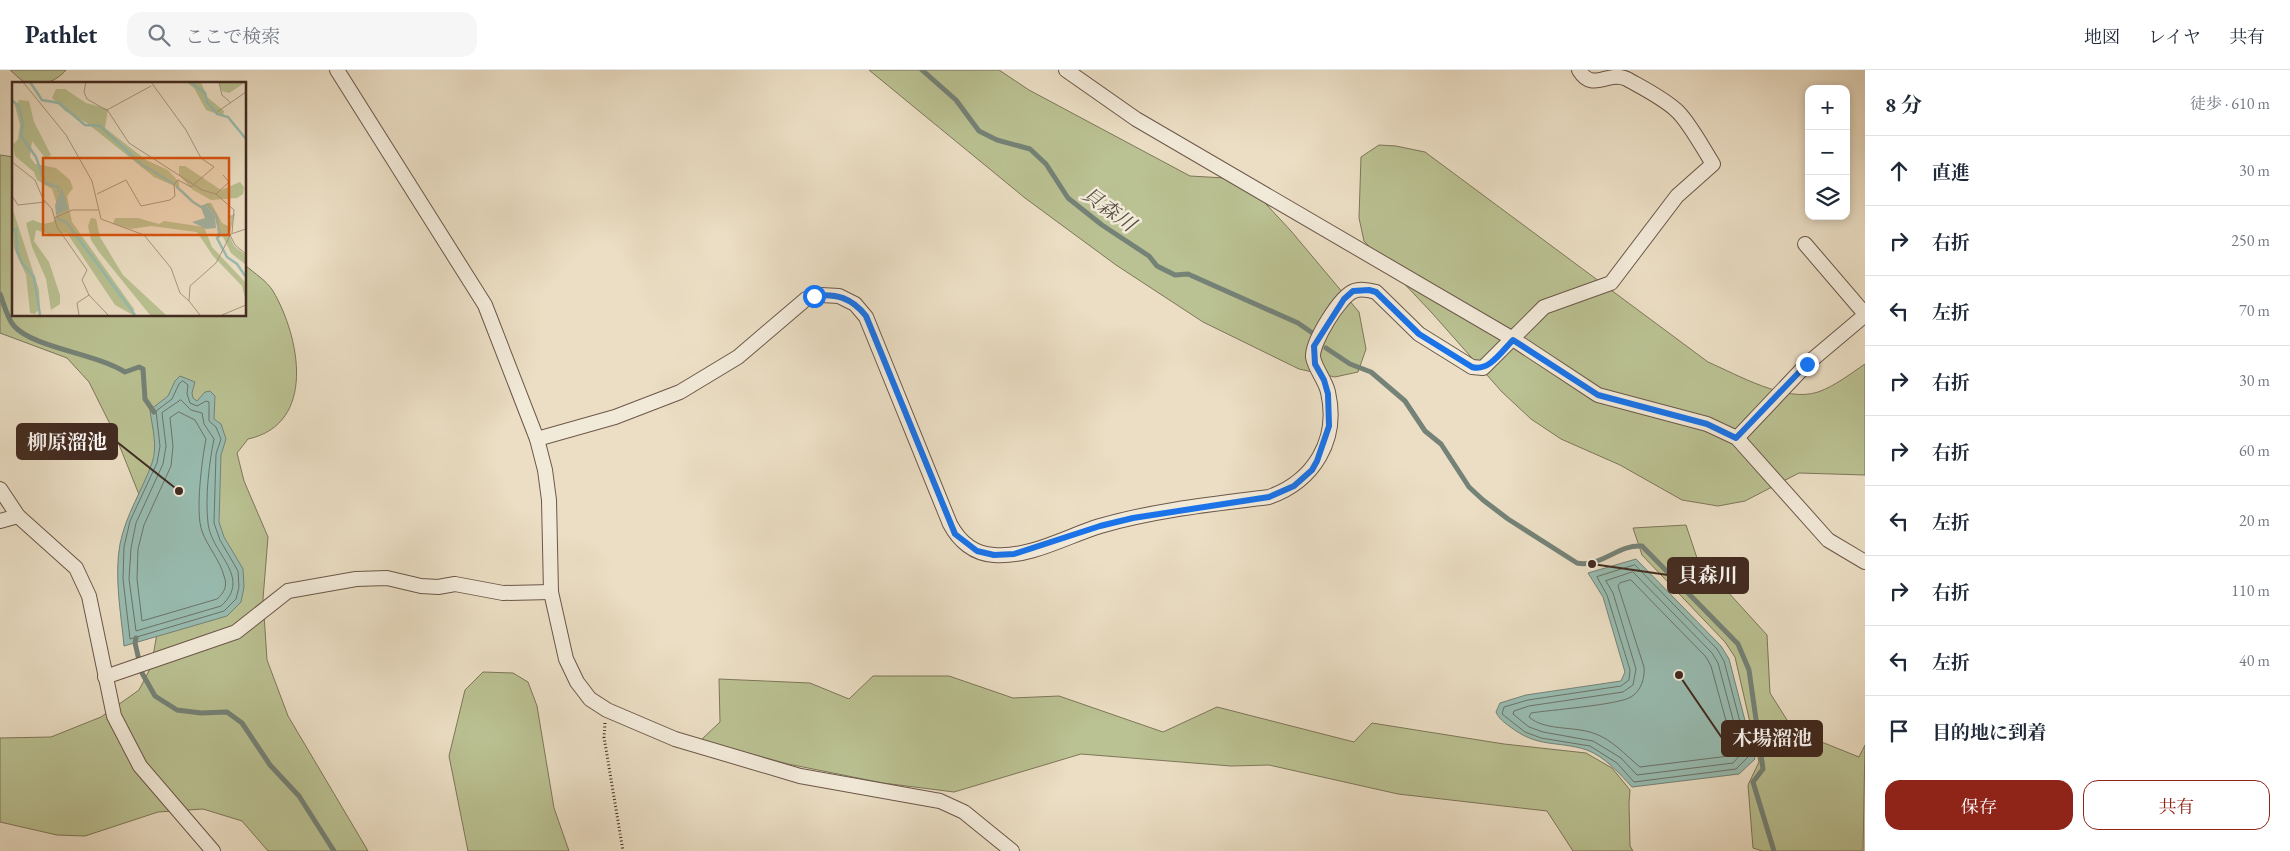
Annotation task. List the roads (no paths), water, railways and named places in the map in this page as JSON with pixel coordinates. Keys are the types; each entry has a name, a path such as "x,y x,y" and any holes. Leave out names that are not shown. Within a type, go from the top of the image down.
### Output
{"street":[{"path":"337,70 485,305 537,439 546,470 549,500 551,592 566,660 577,682 590,699 607,710 675,739 800,776 866,789 940,800 964,812 1012,851"},
{"path":"1066,70 1136,119 1513,340 1598,395 1707,424 1736,438 1828,540 1865,562"},
{"path":"537,439 615,417 680,392 738,357 806,299 821,295 839,296 855,304 870,325 955,534 977,551 994,555 1014,554 1100,526 1133,518 1269,497 1283,492 1303,480 1317,461 1329,426 1328,394 1324,380 1315,364 1314,346 1344,299 1353,291 1369,290 1376,292 1419,334 1472,367 1480,369 1487,366 1513,340 1532,316 1544,307 1611,283 1677,196 1713,164 1677,110 1624,78 1614,77 1594,81 1583,77 1579,70"},
{"path":"1736,438 1807,364 1865,315 1804,244"},
{"path":"0,489 18,516 76,568 89,596 104,678 114,716 140,766 212,851"},
{"path":"0,521 18,516"},
{"path":"104,678 236,632 288,591 356,579 387,578 421,586 438,587 455,584 503,593 551,592"}],"water":[{"path":"180,376 195,382 192,393 193,398 197,401 205,392 210,391 215,396 214,419 221,424 226,439 221,455 219,522 224,537 243,569 244,587 241,602 227,616 124,646 118,582 120,544 126,523 154,457 154,437 150,410 168,396 175,381"},
{"path":"1636,559 1721,646 1729,659 1755,759 1739,774 1632,787 1611,766 1594,753 1576,747 1529,738 1505,723 1496,712 1500,703 1526,695 1621,681 1625,672 1603,597 1588,573"}],"waterway":[{"name":"貝森川","path":"922,70 956,100 979,131 997,140 1030,149 1046,164 1068,198 1102,225 1149,256 1157,266 1175,275 1188,274 1298,323 1311,332"},
{"path":"0,294 12,323 23,334 35,340 112,365 125,372 139,367 143,369 145,399 154,412"},
{"name":"貝森川","path":"1326,348 1350,364 1371,372 1405,401 1425,431 1441,444 1469,487 1508,519 1577,563 1586,564 1594,562 1633,546 1642,546 1738,644 1749,670 1763,769 1753,782 1774,851"},
{"path":"136,638 135,643 142,673 155,696 177,710 201,713 227,712 242,723 270,765 299,796 334,851"}],"place":[{"name":"柳原溜池","path":"179,491"},
{"name":"貝森川","path":"1592,564"},
{"name":"木場溜池","path":"1679,675"}]}
